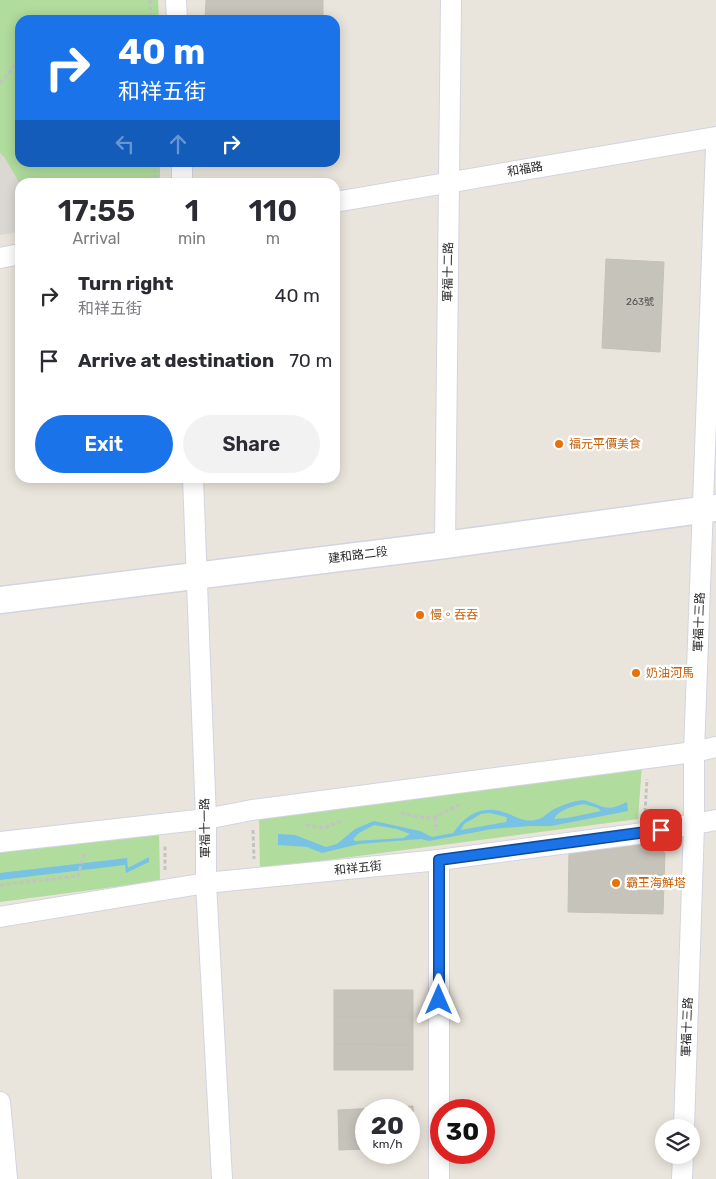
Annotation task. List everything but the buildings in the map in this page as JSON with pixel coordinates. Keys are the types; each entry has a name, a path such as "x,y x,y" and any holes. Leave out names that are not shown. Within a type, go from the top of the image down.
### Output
{"street":[{"path":"176,0 177,15"},
{"name":"軍福十二路","path":"445,545 452,0"},
{"name":"和福路","path":"340,201 716,137"},
{"name":"軍福十三路","path":"684,1119 694,825 694,752 709,509 716,147"},
{"path":"0,258 15,255"},
{"name":"軍福十一路","path":"193,483 206,819 206,883 222,1179"},
{"name":"建和路二段","path":"0,600 196,574 445,545 709,509"},
{"path":"0,842 206,819 252,810 716,748"},
{"name":"和祥五街","path":"0,917 206,883 439,860 644,833 716,820"},
{"path":"439,860 439,1179"},
{"path":"0,1102 7,1179"},
{"path":"682,1179 683,1164"}],"path":[{"path":"150,0 151,15"},
{"path":"0,83 15,66"},
{"path":"644,833 648,779 647,758"},
{"path":"252,810 254,879"},
{"path":"434,817 436,831"},
{"path":"162,824 165,841 165,891"},
{"path":"0,885 78,876 84,851"}],"green space":[{"path":"0,0 158,0 159,15 15,15 15,167 160,167 160,178 15,178 15,229 0,231"},
{"path":"642,765 638,819 260,869 259,816"},
{"path":"159,829 160,881 0,902 0,850"}],"shaded area":[{"path":"0,153 17,178 15,178 15,233 0,235"}],"water":[{"path":"584,800 609,808 627,802 628,811 551,826 492,829 429,841 421,839 359,844 322,853 307,847 278,845 278,834 295,835 326,847 337,844 355,829 374,821 420,831 432,837 453,833 471,815 484,810 500,811 522,819 531,820 540,819 563,805","holes":["584,804 598,808 601,811 554,819 563,810","490,813 506,817 507,819 506,822 461,830 464,824 481,814","374,825 397,829 410,834 403,838 355,841 353,839 359,833"]},
{"path":"149,857 149,862 126,873 125,865 0,880 0,873 127,858 128,868"}],"place":[{"name":"福元平價美食","path":"559,444"},
{"name":"慢。吞吞","path":"420,615"},
{"name":"奶油河馬","path":"636,673"},
{"name":"霸王海鮮塔","path":"616,883"}],"route":[{"path":"439,1000 439,860 661,830"}]}
